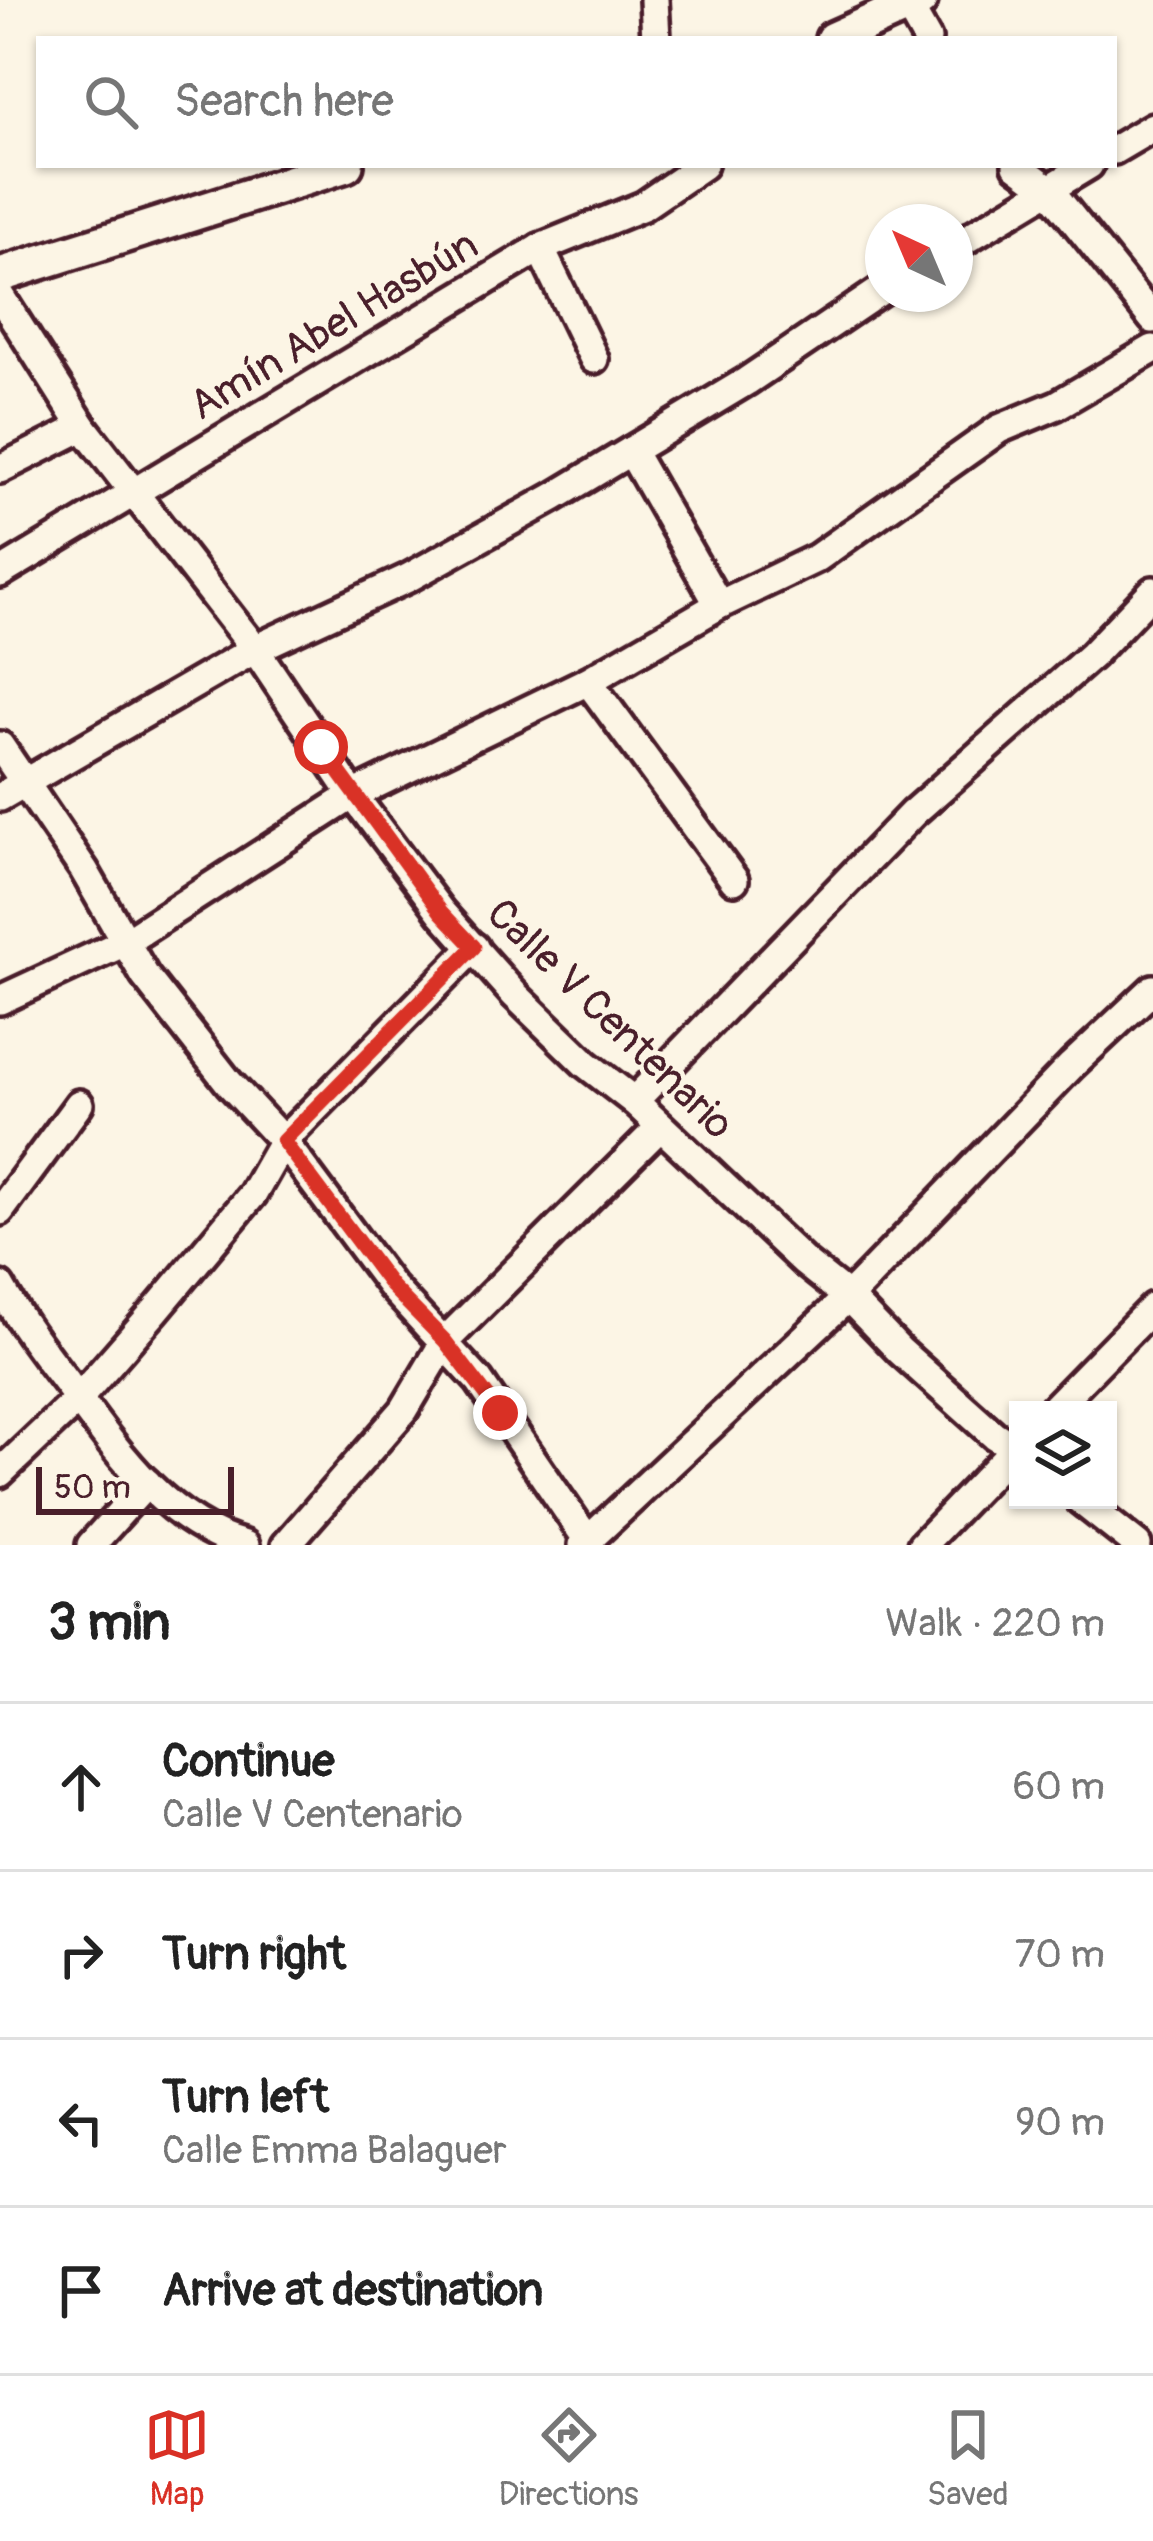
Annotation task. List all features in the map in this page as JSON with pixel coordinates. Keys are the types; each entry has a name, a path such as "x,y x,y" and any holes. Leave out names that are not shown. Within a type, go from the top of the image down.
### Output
{"street":[{"path":"654,0 656,36"},
{"path":"839,36 911,2 926,36"},
{"path":"1117,148 1153,127"},
{"path":"0,275 337,168"},
{"name":"Amín Abel Hasbún","path":"0,573 540,248 643,206 699,168"},
{"path":"1021,168 1049,189 1153,319"},
{"path":"973,235 1084,168"},
{"path":"540,248 594,359"},
{"name":"Calle V Centenario","path":"0,296 83,427 255,650 353,795 441,912 514,994 586,1064 634,1101 804,1262 848,1297 900,1351 994,1435 1009,1443"},
{"path":"0,797 255,650 408,578 631,451 865,301"},
{"path":"0,1000 125,942 353,795 588,681 719,605 817,558 999,429 1057,405 1153,349"},
{"path":"0,469 83,427"},
{"path":"631,451 719,605"},
{"path":"634,1101 914,813 1092,655 1153,591"},
{"path":"588,681 734,880"},
{"path":"0,746 145,976 283,1141 391,1286 478,1381 587,1544 848,1297 1072,1065 1153,989"},
{"path":"0,1473 78,1399 253,1194 283,1141 474,947"},
{"path":"0,1211 79,1104"},
{"path":"286,1545 404,1410 445,1341 660,1127"},
{"path":"0,1286 8,1325 78,1399 147,1483 192,1522 224,1540 245,1545"},
{"path":"1061,1401 1153,1307"},
{"path":"922,1545 1009,1455"},
{"path":"91,1545 147,1483"},
{"path":"1091,1509 1137,1545"}],"route":[{"path":"321,747 441,912 474,947 283,1141 391,1286 445,1341 500,1413"}]}
